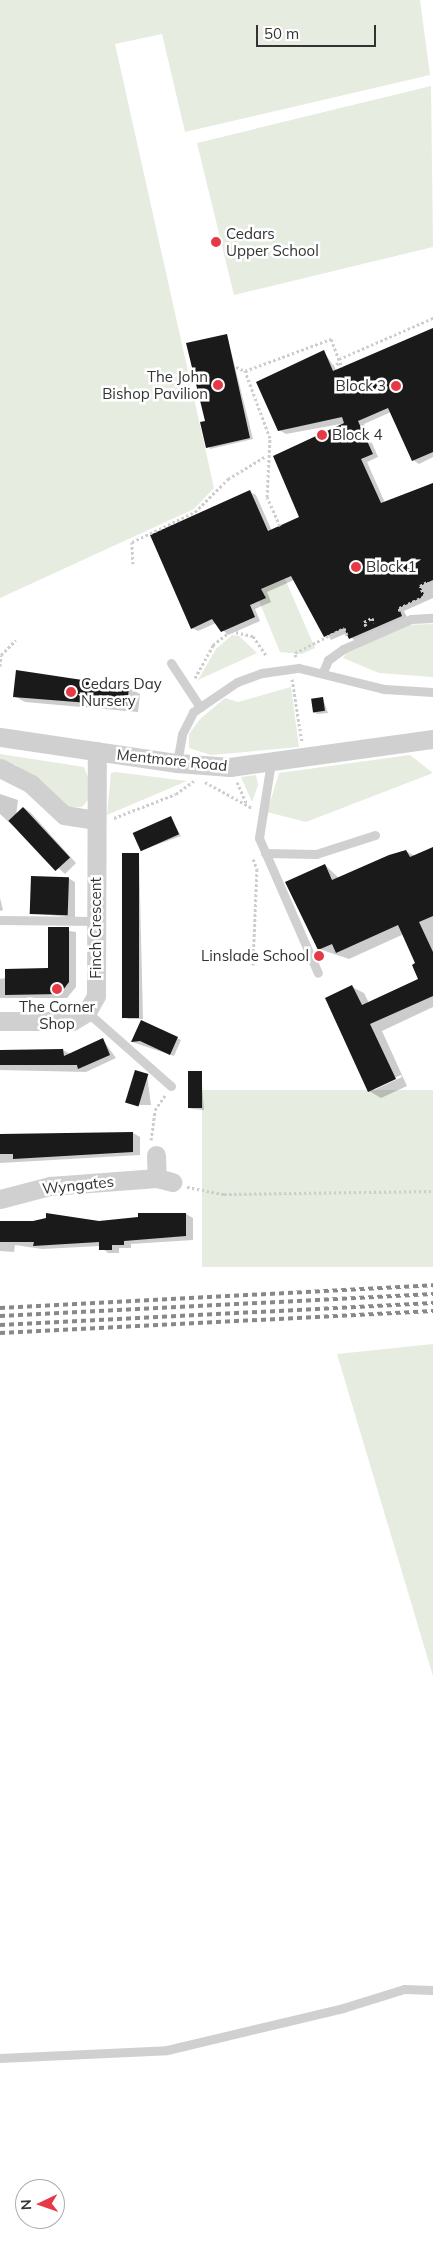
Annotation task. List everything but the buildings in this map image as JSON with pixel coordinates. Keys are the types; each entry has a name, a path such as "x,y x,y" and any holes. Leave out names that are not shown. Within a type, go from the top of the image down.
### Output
{"street":[{"name":"Mentmore Road","path":"0,737 177,763 230,766 272,762 433,739"},
{"name":"Finch Crescent","path":"86,1012 96,996 97,751"},
{"path":"0,768 31,784 64,815 96,820"},
{"path":"0,1021 72,1021 86,1012"},
{"path":"156,1155 164,1180"},
{"name":"Wyngates","path":"0,1198 50,1186 164,1180"}],"lane":[{"path":"323,672 328,660 343,649 411,619 433,618"},
{"path":"171,663 200,708"},
{"path":"177,763 182,734 200,708 237,682 291,667 323,672 384,689 433,692"},
{"path":"272,762 259,821 265,853 318,973"},
{"path":"265,853 316,854 375,835"},
{"path":"0,920 96,921"},
{"path":"86,1012 171,1086"},
{"path":"0,2058 167,2050 343,2008 404,1989 433,1990"}],"path":[{"path":"332,368 340,361 433,318"},
{"path":"236,367 245,371 331,339 342,367"},
{"path":"245,371 270,438 266,456 267,497 280,526"},
{"path":"133,564 132,542 195,512 228,479 266,456"},
{"path":"427,582 433,595"},
{"path":"191,685 213,645 231,631 253,636 266,655"},
{"path":"0,666 1,655 16,640"},
{"path":"291,667 305,757"},
{"path":"230,776 247,804"},
{"path":"96,820 108,820 176,794 200,778 247,804 254,810 252,814"},
{"path":"252,855 257,869 253,965"},
{"path":"156,1155 150,1136 154,1110 171,1086"},
{"path":"164,1180 224,1194 433,1192"}],"shaded area":[{"path":"0,0 420,0 430,75 185,132 162,34 115,44 214,488 194,509 0,598"},
{"path":"431,86 433,247 234,295 197,143"},
{"path":"285,579 315,648 302,654 280,652 259,601 265,598 261,589"},
{"path":"433,624 433,677 379,673 343,658 347,652 404,625"},
{"path":"232,635 239,636 257,653 198,680 216,649"},
{"path":"291,687 299,747 211,755 189,748 189,734 200,719 225,698 238,702"},
{"path":"0,754 84,767 89,780 88,800 82,807 66,808 16,765 0,762"},
{"path":"410,755 433,773 306,822 267,812 279,773"},
{"path":"115,772 187,781 107,815 111,773"},
{"path":"256,775 258,785 252,802 241,777"},
{"path":"202,1090 433,1090 433,1267 202,1267"},
{"path":"433,1344 433,1676 337,1354"}],"railway":[{"path":"0,1308 433,1285"},
{"path":"0,1316 433,1294"},
{"path":"0,1325 433,1303"},
{"path":"0,1333 433,1311"}],"place":[{"name":"Cedars Upper School","path":"216,242"},
{"name":"The John Bishop Pavilion","path":"218,385"},
{"name":"Block 3","path":"396,386"},
{"name":"Block 4","path":"322,435"},
{"name":"Block 1","path":"356,567"},
{"name":"Cedars Day Nursery","path":"71,692"},
{"name":"Linslade School","path":"319,956"},
{"name":"The Corner Shop","path":"57,989"}]}
